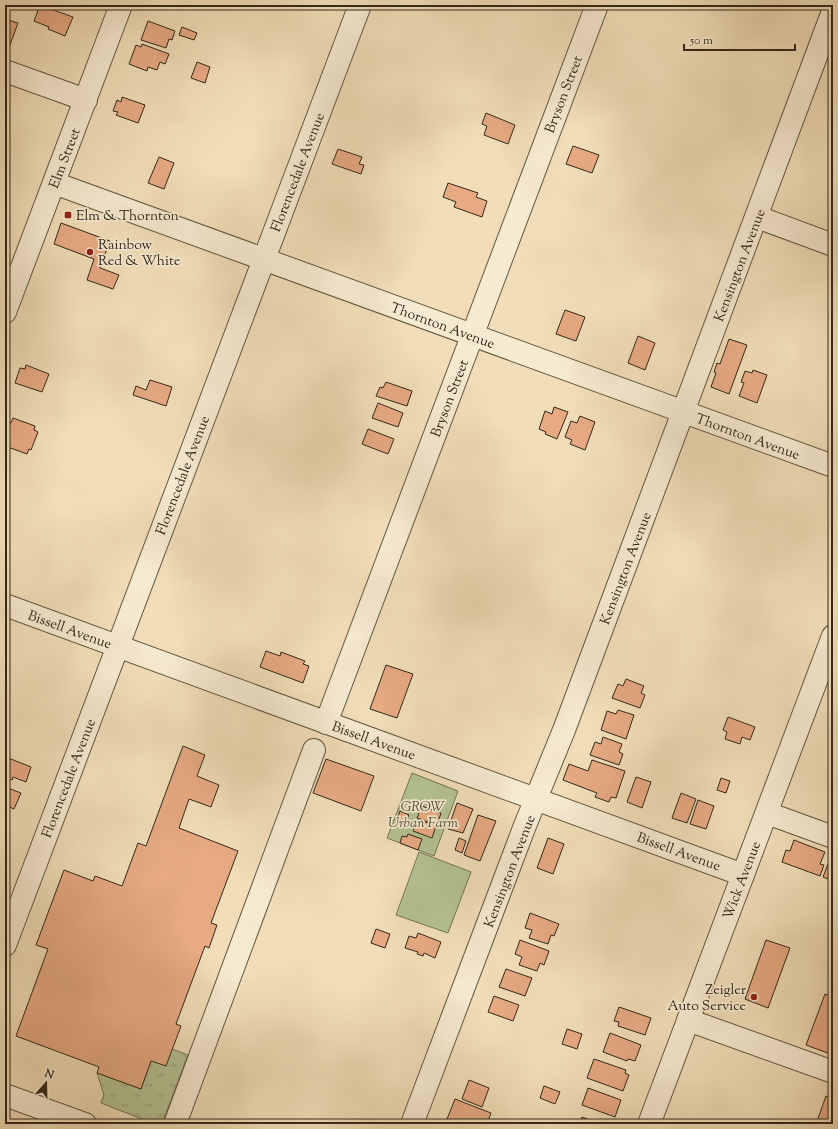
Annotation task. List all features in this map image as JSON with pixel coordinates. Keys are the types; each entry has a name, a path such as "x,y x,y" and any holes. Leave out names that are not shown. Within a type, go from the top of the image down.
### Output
{"street":[{"name":"Elm Street","path":"5,312 121,5"},
{"name":"Florencedale Avenue","path":"5,945 360,5"},
{"name":"Bryson Street","path":"326,723 597,5"},
{"name":"Kensington Avenue","path":"412,1124 522,835 567,722 757,218 833,11"},
{"path":"5,71 86,100"},
{"name":"Thornton Avenue","path":"54,183 833,466"},
{"path":"757,218 833,245"},
{"name":"Bissell Avenue","path":"5,605 743,875"},
{"name":"Wick Avenue","path":"649,1124 767,813 828,667 833,636"},
{"path":"175,1124 314,750"},
{"path":"767,813 833,837"},
{"path":"688,1020 833,1072"},
{"path":"5,1095 85,1124"}],"green space":[{"name":"GROW Urban Farm","path":"412,773 458,791 434,856 387,838"},
{"path":"419,852 471,872 448,933 396,915"},
{"path":"172,1049 188,1055 162,1124 155,1124 101,1103 104,1095 97,1073 141,1089 151,1061"}],"building":[{"path":"40,5 73,17 65,36 34,21"},
{"path":"5,19 18,23 7,53 5,52"},
{"path":"148,21 175,31 172,40 169,39 166,48 141,40"},
{"path":"182,27 197,33 194,40 179,35"},
{"path":"142,44 169,54 165,64 160,62 157,70 148,67 147,71 129,64 136,45 141,47"},
{"path":"197,62 210,67 205,83 191,78"},
{"path":"122,97 145,105 138,123 116,115 118,112 113,111 117,100 121,102"},
{"path":"486,113 515,125 508,144 484,135 487,126 482,124"},
{"path":"573,146 599,155 592,173 566,164"},
{"path":"338,149 362,157 359,164 364,165 361,174 332,164"},
{"path":"159,157 174,163 164,189 148,183"},
{"path":"448,183 478,193 476,197 487,201 482,217 454,207 456,202 443,197"},
{"name":"Rainbow Red & White","path":"61,223 110,241 100,268 119,275 113,289 87,280 94,259 54,244"},
{"path":"565,310 585,317 576,341 556,334"},
{"path":"638,336 655,343 645,370 628,363"},
{"path":"729,339 747,345 729,394 711,387 716,373 714,372 717,363 720,364"},
{"path":"26,365 49,374 42,392 15,383 20,368 25,369"},
{"path":"753,370 767,375 757,403 739,396 744,383 741,382 745,371 752,373"},
{"path":"150,380 172,387 166,406 133,395 136,386 146,390"},
{"path":"386,382 412,391 407,406 376,396 380,387 383,388"},
{"path":"378,403 403,413 398,427 372,418"},
{"path":"554,407 568,412 557,439 545,434 546,432 539,429 545,411 552,414"},
{"path":"580,416 595,422 585,450 570,444 572,440 565,437 571,421 577,423"},
{"path":"13,418 35,426 34,430 38,432 31,450 29,449 27,454 5,446 5,426 7,421 11,423"},
{"path":"368,429 394,439 388,454 362,444"},
{"path":"266,651 280,656 281,652 305,661 303,664 309,666 303,683 260,667"},
{"path":"386,665 413,674 397,718 370,709"},
{"path":"626,679 644,686 641,693 645,695 640,708 612,698 618,684 623,686"},
{"path":"618,710 634,715 626,739 601,730 607,711 616,714"},
{"path":"728,717 755,727 750,740 742,737 740,744 725,739 727,732 723,730"},
{"path":"603,737 622,744 619,752 623,754 619,765 590,755 595,742 601,744"},
{"path":"183,746 205,755 197,776 219,785 211,807 189,799 179,828 238,851 211,923 217,925 209,948 205,946 176,1024 181,1026 166,1066 151,1061 141,1089 97,1073 99,1067 16,1036 48,949 36,945 64,870 93,881 95,876 122,886 138,843 146,846"},
{"path":"6,757 31,767 26,782 13,777 12,780 6,778"},
{"path":"326,759 374,776 361,811 313,793"},
{"path":"592,760 625,771 616,798 611,797 609,802 595,797 597,793 563,780 569,764 588,771"},
{"path":"636,777 651,782 642,808 627,802"},
{"path":"721,778 730,781 726,793 717,790"},
{"path":"5,787 21,793 14,809 5,805"},
{"path":"681,793 696,799 687,823 672,818"},
{"path":"698,800 714,806 706,829 690,824"},
{"path":"457,803 473,809 463,833 448,829"},
{"path":"422,806 441,813 437,825 417,818"},
{"path":"400,811 409,815 403,826 396,823"},
{"path":"478,815 496,821 480,861 464,855"},
{"path":"417,819 436,826 432,838 413,831"},
{"path":"408,834 422,839 418,850 400,843 402,836 407,837"},
{"path":"459,838 466,841 462,853 455,850"},
{"path":"548,838 564,844 553,874 537,868"},
{"path":"794,840 825,852 820,864 824,865 820,876 782,862 786,850 790,851"},
{"path":"828,864 833,866 833,881 823,877"},
{"path":"530,913 559,924 554,936 551,935 548,944 529,938 532,930 525,928"},
{"path":"376,929 390,934 385,948 371,943"},
{"path":"418,933 441,942 435,958 424,953 423,956 417,954 418,952 405,948 409,936 416,938"},
{"path":"520,940 549,951 544,965 540,963 537,971 519,965 522,957 515,954"},
{"path":"766,940 790,948 768,1008 745,999"},
{"path":"506,969 532,978 525,996 499,987"},
{"path":"825,994 833,997 833,1055 806,1045"},
{"path":"494,996 519,1005 513,1021 488,1012"},
{"path":"619,1007 651,1018 645,1035 618,1026 619,1022 614,1021"},
{"path":"567,1029 582,1034 577,1049 562,1044"},
{"path":"610,1033 641,1045 635,1061 628,1059 627,1061 603,1052"},
{"path":"594,1059 626,1070 625,1073 629,1075 623,1091 587,1078"},
{"path":"469,1080 489,1088 482,1107 462,1099"},
{"path":"544,1086 560,1092 555,1104 540,1098"},
{"path":"588,1088 621,1100 615,1117 582,1105"},
{"path":"826,1096 833,1098 833,1124 816,1124"},
{"path":"455,1099 491,1113 487,1124 445,1124"},
{"path":"582,1117 600,1124 580,1124"}],"place":[{"name":"Elm & Thornton","path":"68,215"},
{"name":"Rainbow Red & White","path":"90,252"},
{"name":"Zeigler Auto Service","path":"754,997"}]}
